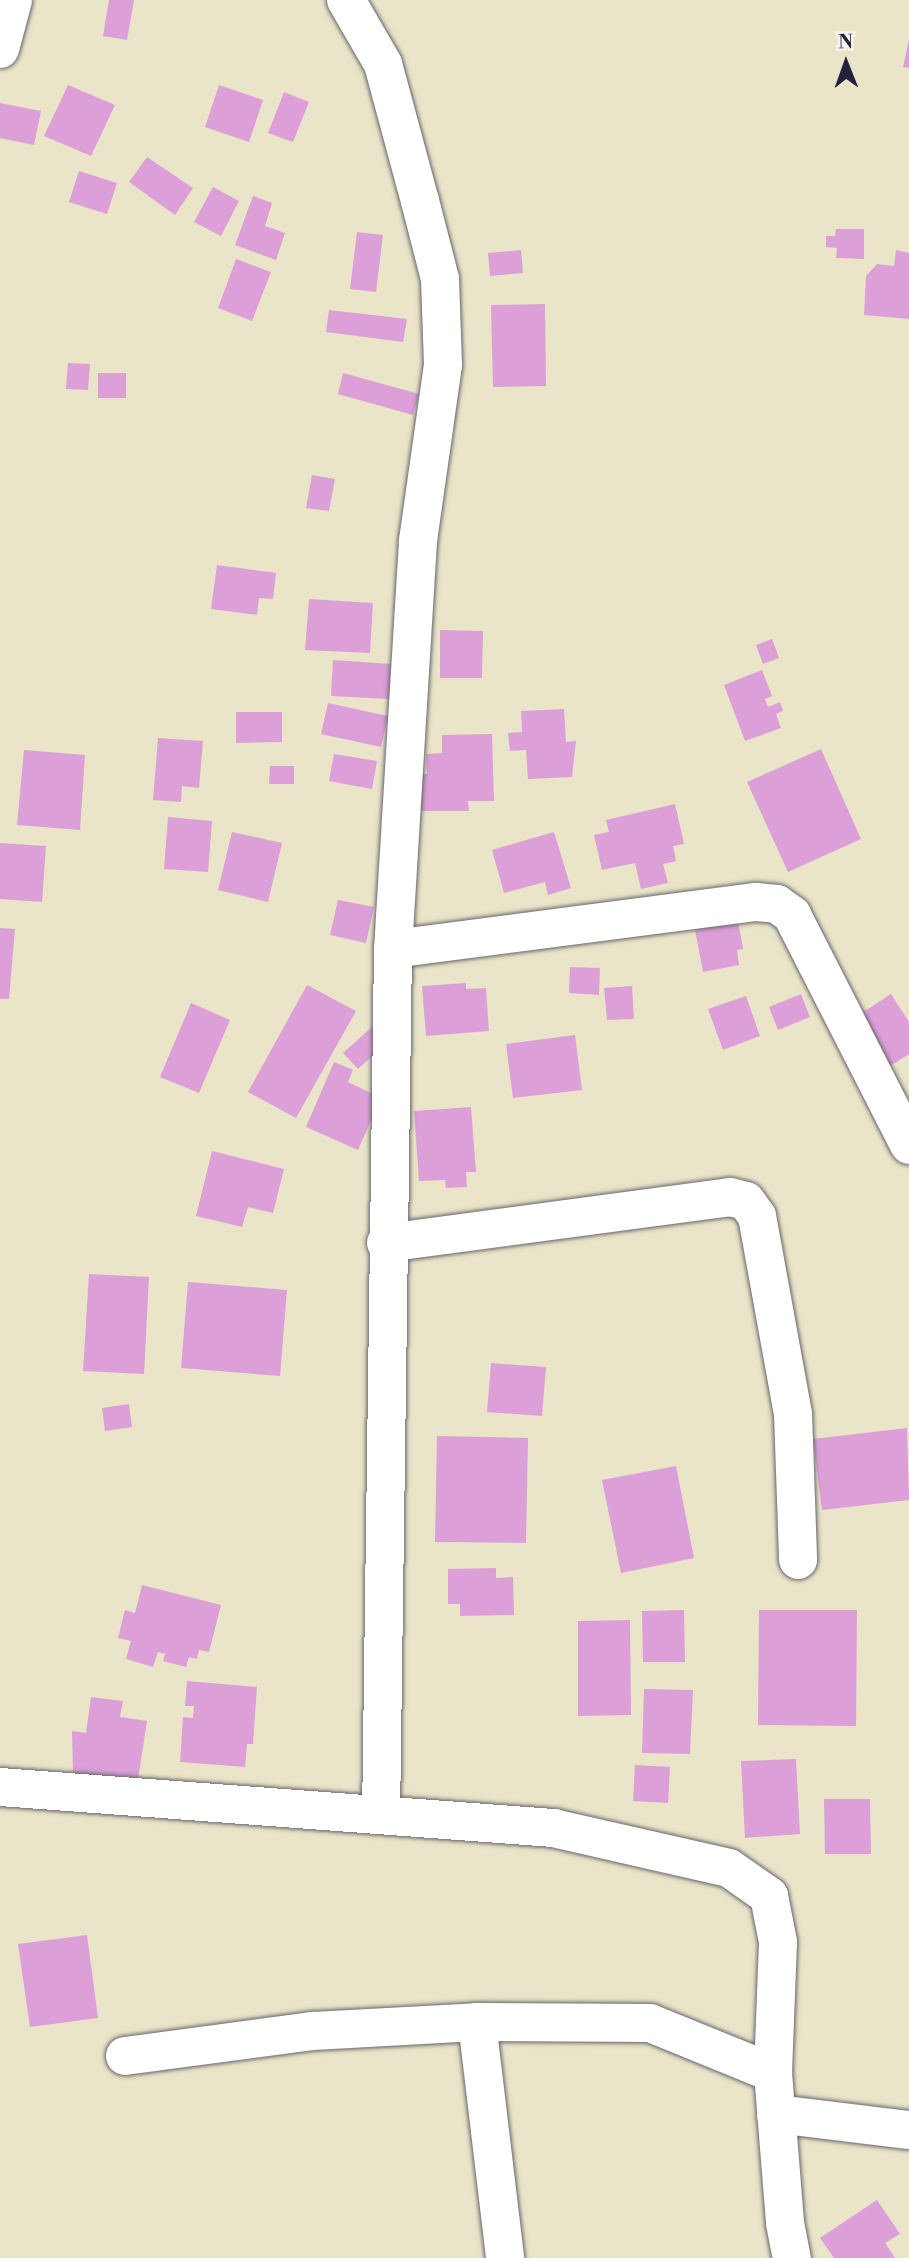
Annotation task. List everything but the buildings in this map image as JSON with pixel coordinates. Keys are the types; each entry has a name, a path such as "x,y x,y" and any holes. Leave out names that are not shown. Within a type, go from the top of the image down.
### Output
{"street":[{"path":"0,49 13,0"},
{"path":"346,0 383,64 440,279 443,365 417,555 393,949 386,1243 381,1815"},
{"path":"393,949 756,902 777,904 792,915 909,1145"},
{"path":"386,1243 730,1197 746,1201 757,1216 793,1414 798,1560"},
{"path":"0,1787 553,1828 729,1868 769,1896 778,1942 773,2073 792,2258"},
{"path":"125,2056 313,2031 477,2022 650,2023 773,2073"},
{"path":"477,2022 505,2258"},
{"path":"776,2114 909,2130"}]}
